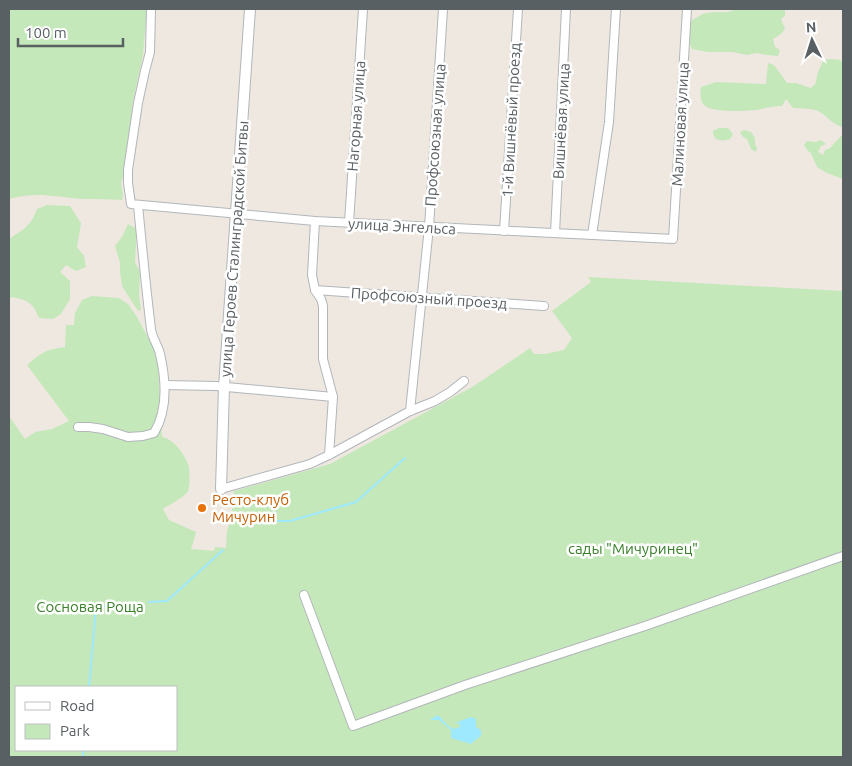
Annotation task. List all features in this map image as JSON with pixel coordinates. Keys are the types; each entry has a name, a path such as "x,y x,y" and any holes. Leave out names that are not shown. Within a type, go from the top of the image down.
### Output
{"street":[{"path":"78,427 103,429 128,437 154,433 158,426 164,402 165,385 160,353 152,332 135,205 128,184 128,170 138,103 150,52 151,9"},
{"name":"улица Героев Сталинградской Битвы","path":"221,489 224,387 250,9"},
{"name":"Нагорная улица","path":"348,223 362,9"},
{"name":"Профсоюзная улица","path":"410,411 429,227 443,9"},
{"name":"1-й Вишнёвый проезд","path":"504,231 518,9"},
{"name":"Вишнёвая улица","path":"555,234 566,9"},
{"path":"592,235 609,122 616,9"},
{"name":"Малиновая улица","path":"673,239 687,9"},
{"name":"улица Энгельса","path":"135,205 315,221 673,239"},
{"path":"315,221 312,275 315,290 323,306 323,359 333,396 329,455"},
{"name":"Профсоюзный проезд","path":"315,290 544,306"},
{"path":"221,489 310,464 410,411 435,401 464,381"},
{"path":"165,385 224,387 333,396"},
{"path":"304,595 353,726 465,685 645,626 843,556"}],"green space":[{"path":"9,9 147,9 143,55 133,101 125,170 121,183 122,200 37,195 9,199"},
{"path":"734,9 785,9 785,16 781,19 785,29 773,39 775,47 780,50 778,56 757,53 747,55 732,52 708,52 692,49 689,35 692,20 705,13 730,12"},
{"path":"823,60 840,60 843,63 843,130 842,127 818,111 793,108 786,99 782,106 736,111 708,108 702,101 701,87 716,82 766,84 768,63 774,65 787,83 796,83 811,88 816,83"},
{"path":"719,128 728,128 733,134 730,139 721,140 714,137 713,131"},
{"path":"744,130 751,132 755,138 756,152 751,149 747,139 740,132"},
{"path":"843,134 843,179 817,167 811,153 804,145 807,141 815,142 821,140 826,144 821,146 818,152 823,155 825,150 830,148"},
{"path":"47,205 70,206 81,223 77,247 84,256 86,267 76,271 66,265 60,272 70,281 70,299 61,314 53,319 39,318 32,306 22,299 12,297 9,299 9,239 23,230 35,215 37,209"},
{"path":"128,224 137,229 135,262 140,272 139,295 141,310 138,311 122,286 120,263 115,246"},
{"name":"сады \"Мичуринец\"","path":"588,277 843,291 843,757 9,757 9,416 25,439 35,432 52,429 69,421 27,365 44,352 65,347 66,325 74,325 75,313 82,300 92,296 119,298 128,304 152,345 158,363 162,437 171,441 181,452 188,464 189,473 188,491 163,509 169,520 196,532 191,550 214,551 215,547 226,548 234,491 330,464 474,386 530,348 534,354 564,350 572,338 552,311 591,282"}],"water":[{"path":"438,715 448,726 454,729 460,727 459,723 455,723 471,717 476,719 476,727 481,730 481,736 471,744 451,738 451,730 439,720 430,720"}],"waterway":[{"path":"276,521 290,521 356,502 405,458"},
{"path":"149,602 167,601 223,550"},
{"path":"89,686 96,607 139,603"},
{"path":"83,751 83,757"}],"place":[{"name":"Ресто-клуб Мичурин","path":"202,508"}],"park label":[{"name":"Сосновая Роща","path":"90,606"}]}
